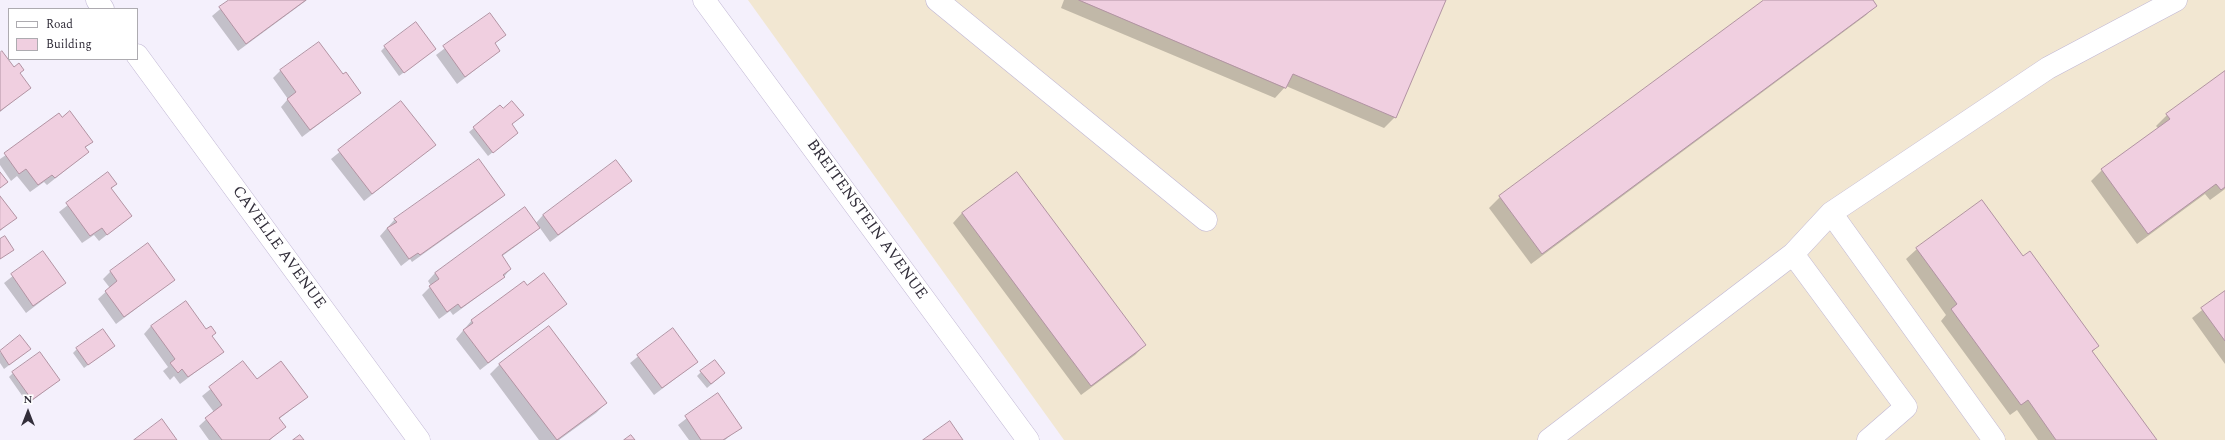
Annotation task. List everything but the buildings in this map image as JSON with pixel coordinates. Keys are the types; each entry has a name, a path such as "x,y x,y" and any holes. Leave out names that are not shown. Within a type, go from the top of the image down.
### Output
{"street":[{"name":"BREITENSTEIN AVENUE","path":"704,0 1028,440"},
{"path":"937,0 1206,220"},
{"path":"1549,440 1793,254 1830,213 2048,68 2176,0"},
{"name":"CAVELLE AVENUE","path":"138,56 419,440"},
{"path":"1830,213 1994,440"},
{"path":"1793,254 1906,408 1868,440"}],"shaded area":[{"path":"748,0 2225,0 2225,440 1064,440"}]}
